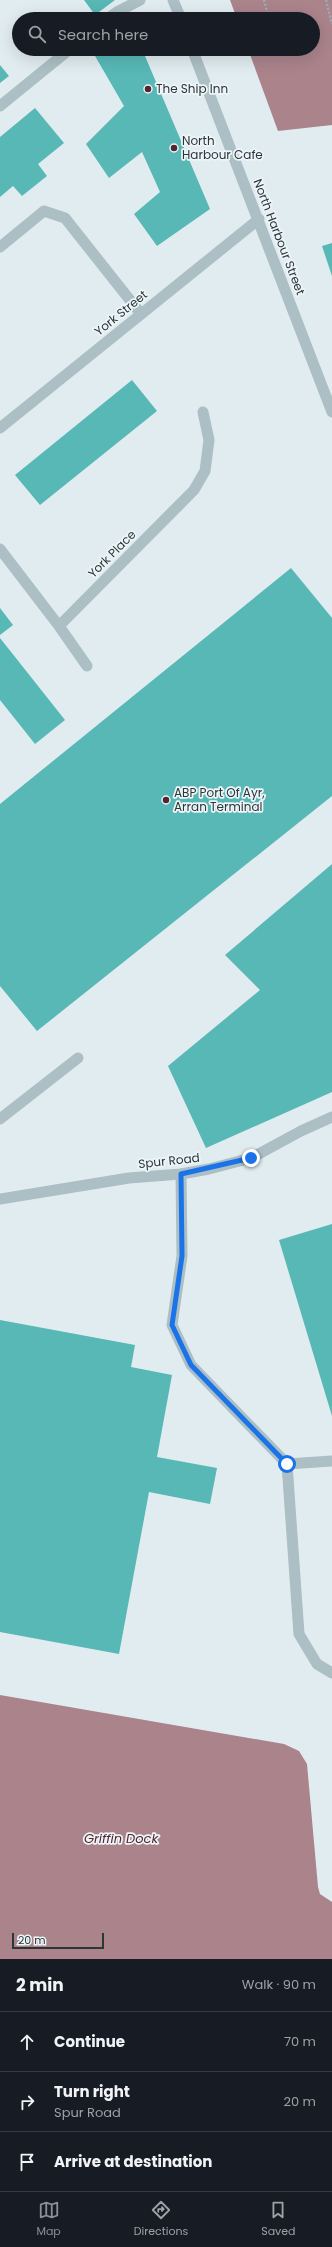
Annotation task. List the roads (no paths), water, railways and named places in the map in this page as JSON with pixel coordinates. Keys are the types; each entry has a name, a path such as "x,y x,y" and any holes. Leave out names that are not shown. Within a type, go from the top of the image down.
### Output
{"street":[{"path":"116,12 140,0"},
{"path":"173,0 178,12"},
{"path":"0,106 61,56"},
{"name":"North Harbour Street","path":"195,56 332,412"},
{"path":"0,247 44,211 65,218 141,314"},
{"name":"York Street","path":"0,428 258,218"},
{"name":"York Place","path":"59,626 194,490 205,471 209,440 203,412"},
{"path":"0,549 59,626 87,666"},
{"path":"0,1119 78,1058"},
{"name":"Spur Road","path":"0,1199 129,1178 181,1174 251,1158 301,1131 332,1117"},
{"path":"181,1174 182,1256 172,1325 191,1365 287,1464 299,1634 317,1664 332,1673"},
{"path":"287,1464 332,1461"}],"water":[{"path":"230,0 332,0 332,125 278,131 251,56 320,56 320,12 234,12"},
{"name":"Griffin Dock","path":"0,1695 284,1744 299,1751 307,1764 318,1887 320,1894 332,1902 332,1959 0,1959"}],"place":[{"name":"The Ship Inn","path":"148,89"},
{"name":"North Harbour Cafe","path":"174,148"},
{"name":"ABP Port Of Ayr, Arran Terminal","path":"166,800"}]}
